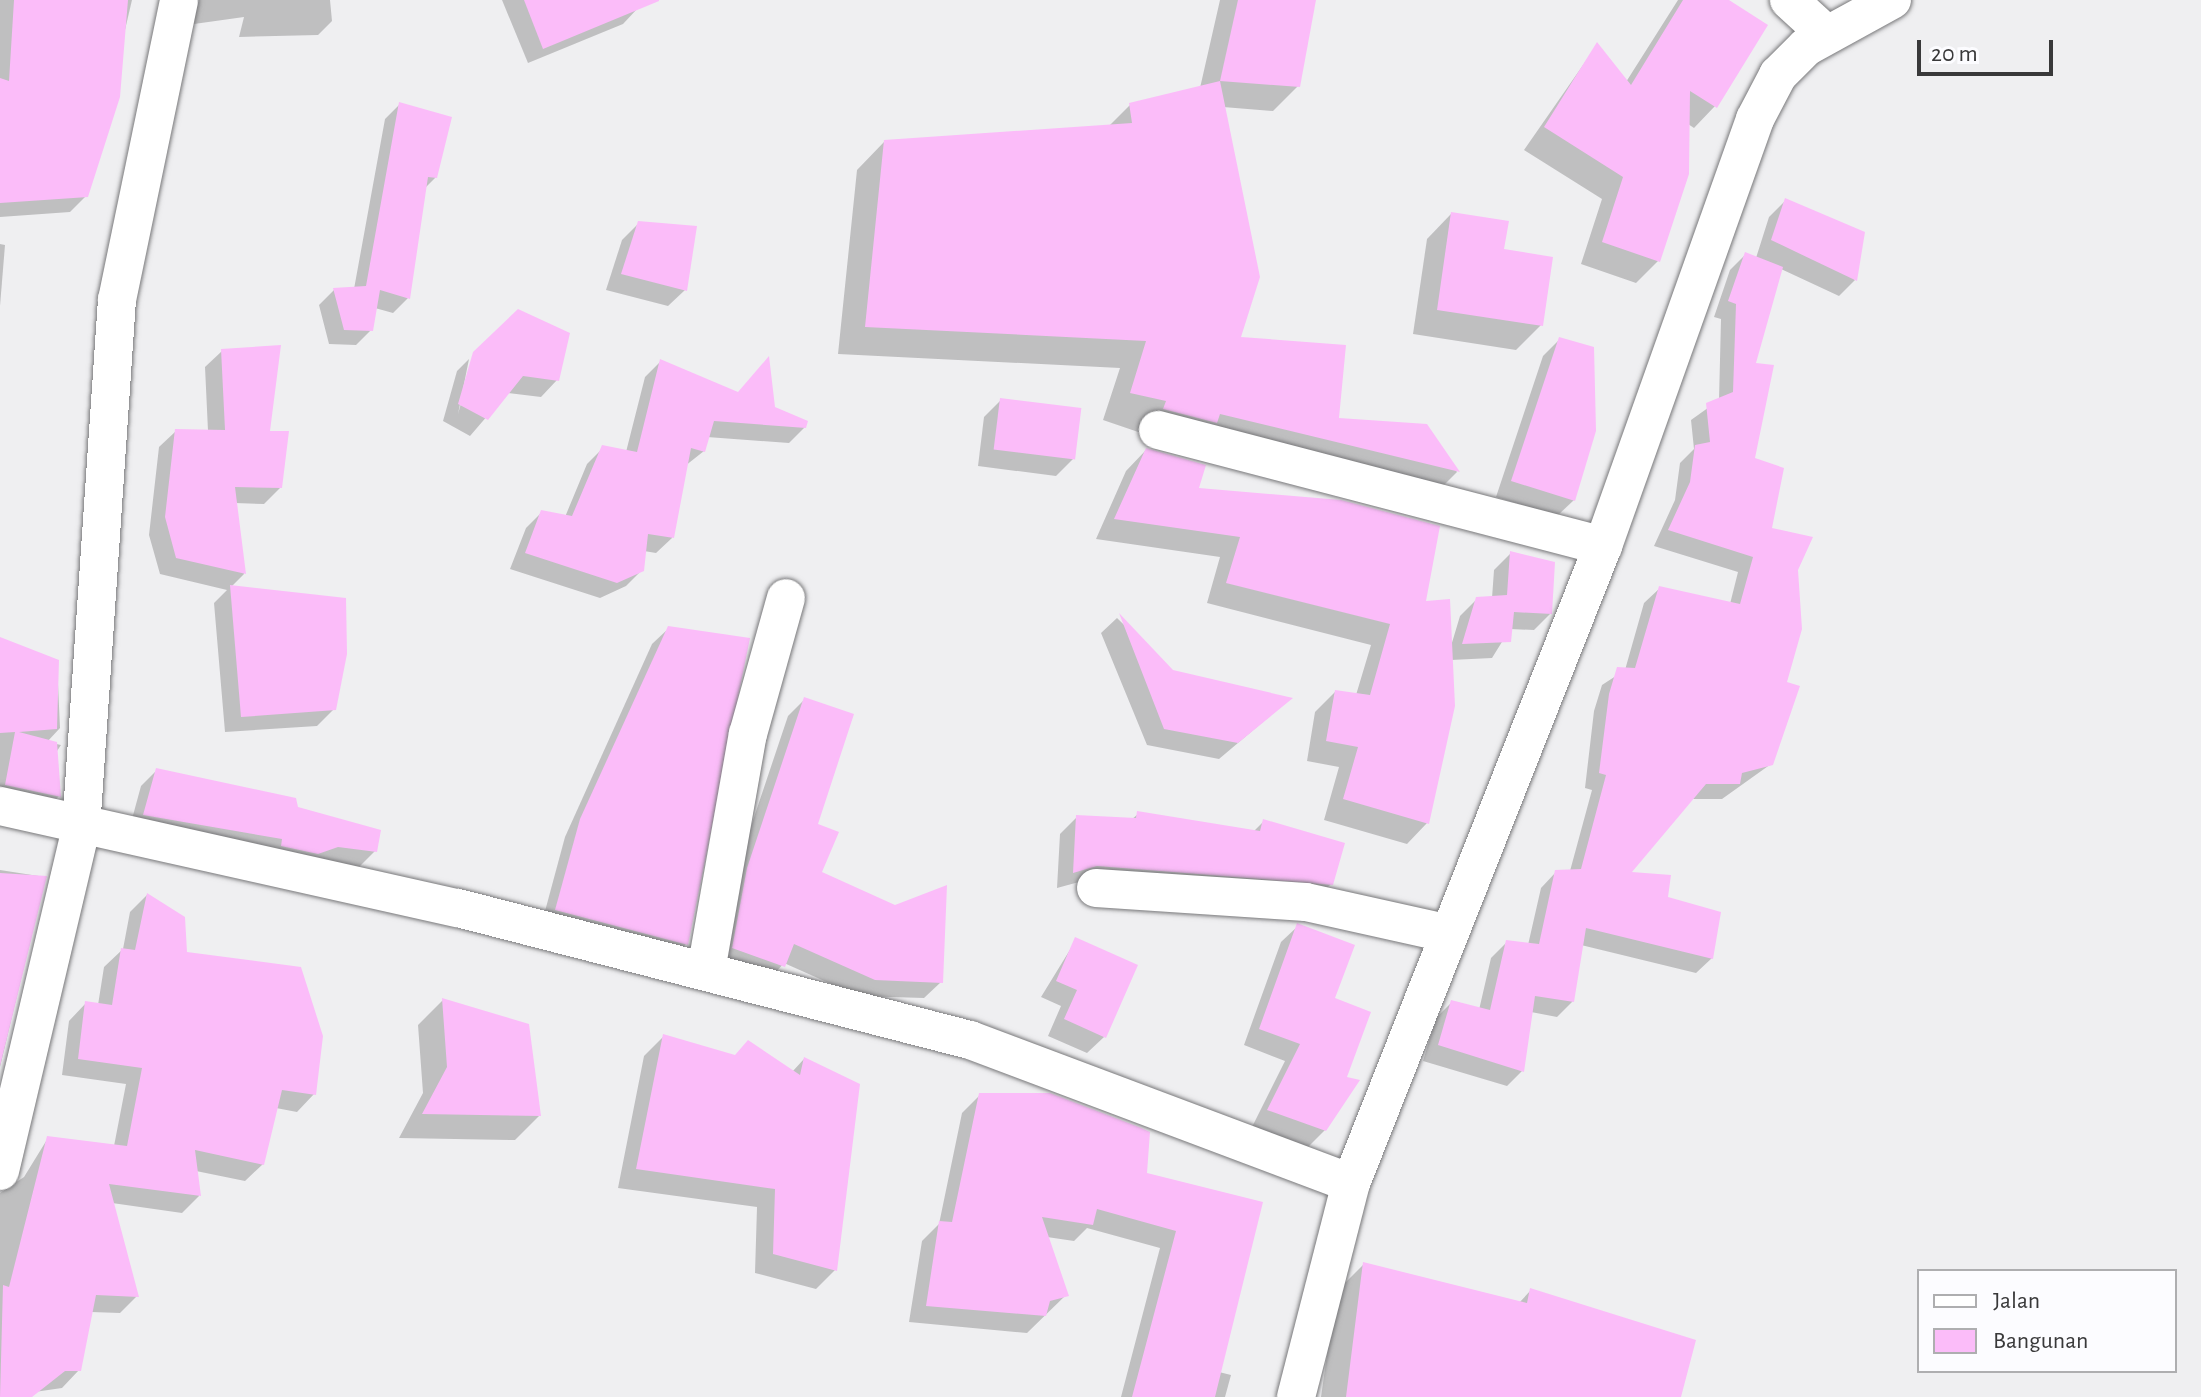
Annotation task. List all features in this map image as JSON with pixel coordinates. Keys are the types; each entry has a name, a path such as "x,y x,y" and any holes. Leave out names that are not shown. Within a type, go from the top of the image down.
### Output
{"street":[{"path":"0,1171 81,829 117,300 179,0"},
{"path":"1789,0 1825,33"},
{"path":"1296,1397 1351,1183 1446,933 1603,546 1755,119 1778,75 1825,33 1892,0"},
{"path":"1158,430 1603,546"},
{"path":"706,971 748,734 786,598"},
{"path":"0,806 81,829 458,908 970,1040 1351,1183"},
{"path":"1096,888 1306,902 1446,933"}],"building":[{"path":"14,0 128,0 120,97 88,197 0,203 0,78 9,81"},
{"path":"524,0 659,0 659,1 543,49"},
{"path":"1238,0 1316,0 1300,87 1220,81"},
{"path":"1683,0 1729,0 1768,25 1717,108 1690,91 1689,174 1660,262 1602,242 1623,177 1544,127 1597,42 1631,85"},
{"path":"1220,81 1260,277 1241,337 1346,345 1339,418 1427,424 1460,472 1220,414 1217,423 1163,409 1166,401 1130,393 1146,341 865,327 884,140 1132,123 1129,103"},
{"path":"399,102 452,117 437,178 428,177 410,299 380,290 373,331 344,330 333,288 366,286"},
{"path":"1785,198 1865,232 1857,281 1771,240"},
{"path":"1451,212 1509,221 1504,249 1553,257 1543,326 1437,310"},
{"path":"638,221 697,226 687,291 621,274"},
{"path":"1745,252 1783,267 1756,363 1774,365 1755,458 1784,468 1772,528 1813,537 1798,570 1802,629 1787,682 1800,686 1773,765 1742,773 1740,784 1706,784 1632,872 1671,875 1668,897 1721,912 1713,959 1586,928 1574,1002 1535,996 1524,1072 1438,1045 1451,1000 1490,1010 1506,940 1539,944 1555,870 1581,869 1606,775 1599,773 1609,694 1617,667 1635,668 1659,586 1740,604 1753,557 1668,530 1690,482 1695,445 1710,442 1706,403 1733,392 1736,304 1728,301"},
{"path":"518,309 570,333 559,381 523,376 488,420 458,404 473,352"},
{"path":"1559,337 1594,347 1596,431 1575,501 1511,481"},
{"path":"281,345 270,431 289,431 282,488 235,487 246,574 176,558 165,517 175,429 225,430 221,349"},
{"path":"769,356 775,407 808,421 806,428 714,421 705,452 691,448 674,538 648,534 644,571 617,583 525,553 541,510 572,516 602,445 637,452 660,359 738,392"},
{"path":"1000,398 1081,408 1075,460 994,450"},
{"path":"1146,448 1206,465 1199,488 1341,500 1440,526 1426,601 1450,599 1455,706 1429,824 1343,799 1358,747 1326,741 1335,690 1370,695 1390,624 1226,583 1240,537 1114,519"},
{"path":"1510,551 1555,562 1552,614 1514,612 1511,642 1462,644 1476,597 1507,595"},
{"path":"230,585 346,598 347,654 336,710 241,717"},
{"path":"1119,613 1173,670 1293,698 1238,743 1164,729"},
{"path":"668,626 750,638 688,945 555,910 580,819"},
{"path":"0,637 59,660 57,729 19,732 57,742 61,797 5,785 15,732 0,733"},
{"path":"804,697 854,714 818,824 839,832 822,872 895,905 947,885 943,983 875,980 794,944 785,967 732,948 747,868"},
{"path":"156,768 296,798 298,807 381,830 377,852 338,847 318,854 281,846 282,839 143,815"},
{"path":"1137,811 1260,831 1263,819 1345,843 1333,885 1097,866 1073,873 1076,815 1136,818"},
{"path":"0,873 47,876 0,1066"},
{"path":"147,893 185,917 187,952 301,967 323,1036 316,1095 282,1090 264,1165 195,1150 201,1196 109,1184 139,1297 96,1295 81,1371 65,1371 32,1397 0,1397 3,1285 9,1287 47,1136 127,1146 142,1068 78,1059 85,1001 112,1005 121,948 135,950"},
{"path":"1297,923 1355,945 1335,998 1371,1012 1347,1077 1360,1080 1326,1131 1267,1110 1300,1044 1259,1029"},
{"path":"1075,937 1138,965 1106,1038 1064,1019 1077,990 1056,981"},
{"path":"442,998 529,1024 541,1116 422,1114 447,1067"},
{"path":"663,1034 735,1055 748,1040 800,1075 804,1057 860,1084 837,1271 773,1254 775,1189 636,1169"},
{"path":"979,1093 1050,1093 1139,1127 1150,1132 1147,1173 1263,1202 1215,1397 1132,1397 1176,1231 1097,1209 1093,1225 1042,1217 1069,1296 1050,1301 1046,1316 926,1306 939,1221 952,1222"},
{"path":"1363,1262 1527,1303 1530,1288 1696,1340 1681,1397 1346,1397"}]}
